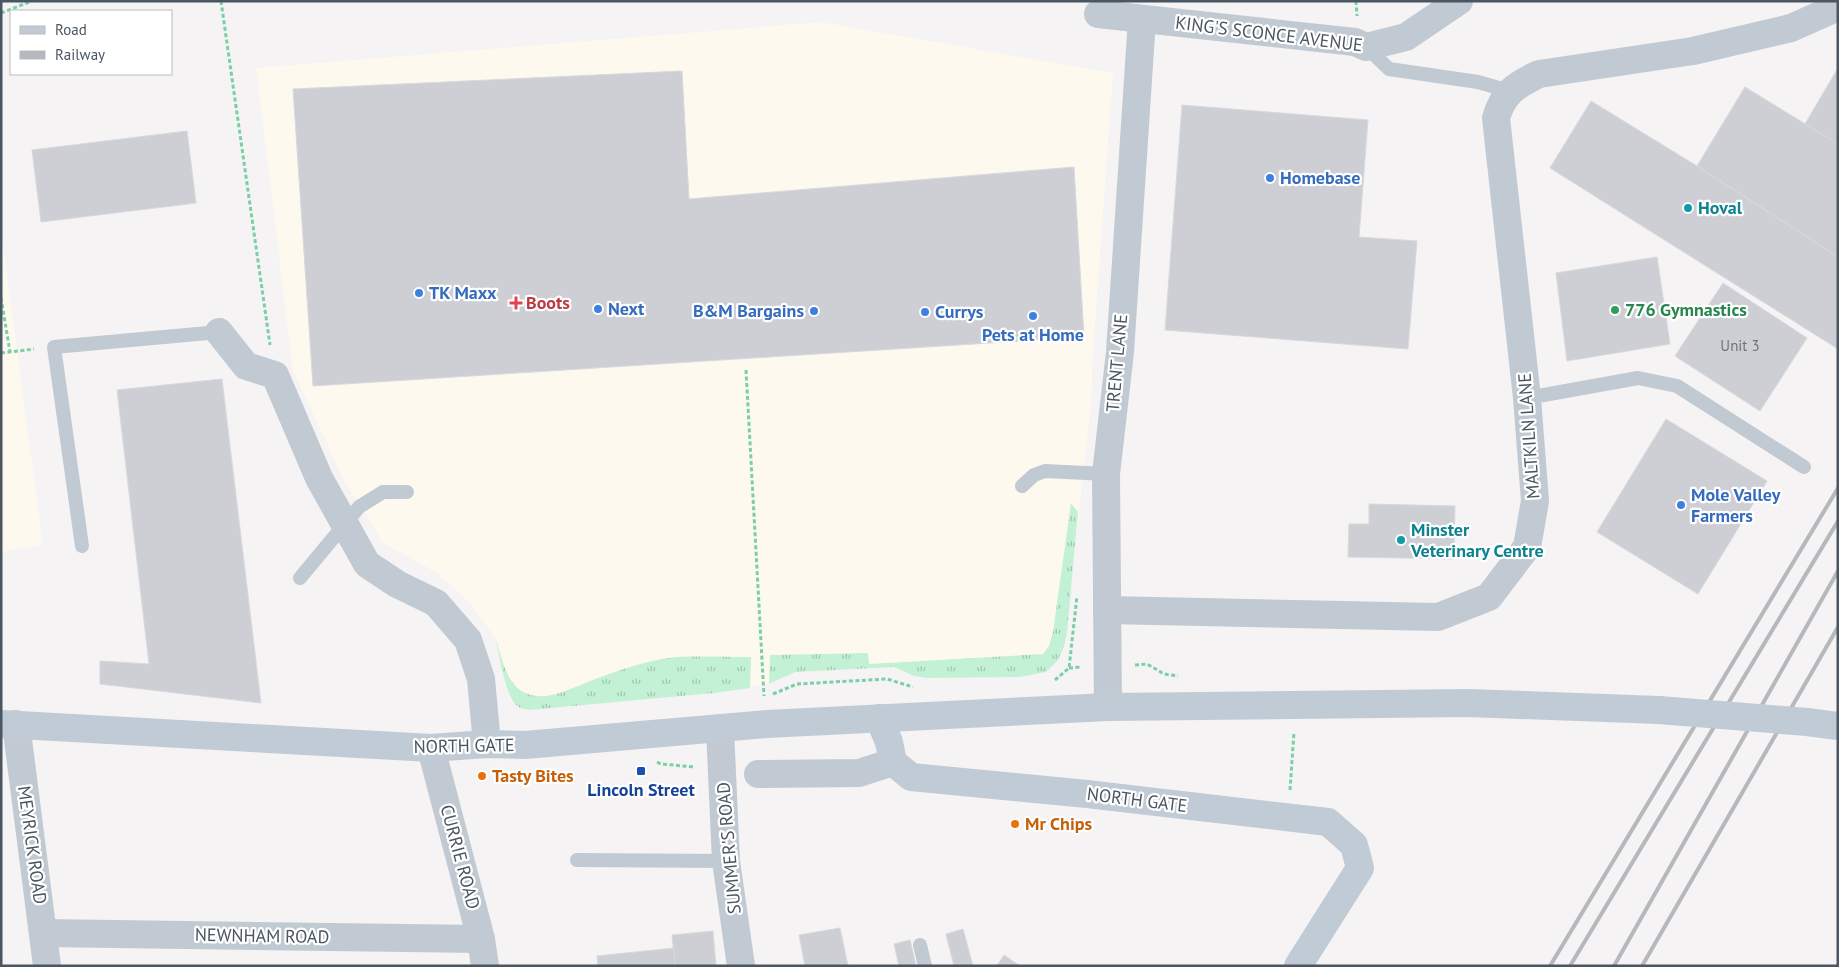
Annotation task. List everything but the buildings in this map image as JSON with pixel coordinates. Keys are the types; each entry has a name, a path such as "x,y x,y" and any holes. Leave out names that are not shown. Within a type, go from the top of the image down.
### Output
{"main road":[{"name":"NORTH GATE","path":"8,724 432,748 487,744 524,745 767,724 1108,707 1468,703 1659,710 1838,726"},
{"path":"879,718 889,742 893,762"},
{"name":"NORTH GATE","path":"893,762 911,777 1087,794 1328,822 1354,845 1360,868 1298,966"}],"street":[{"name":"KING'S SCONCE AVENUE","path":"1098,14 1355,42 1366,47 1406,37 1459,1"},
{"path":"1509,91 1523,81 1539,74 1702,49 1791,28 1838,7"},
{"name":"TRENT LANE","path":"1108,707 1106,474 1120,352 1142,19"},
{"name":"MALTKILN LANE","path":"1106,610 1438,617 1489,597 1527,547 1535,501 1527,398 1496,118 1500,104 1509,91"},
{"path":"219,332 246,366 275,375 319,478 367,564 397,584 436,603 468,640 481,679 487,744"},
{"name":"MEYRICK ROAD","path":"8,724 44,933 47,966"},
{"name":"SUMMER'S ROAD","path":"720,729 726,861 741,966"},
{"name":"CURRIE ROAD","path":"432,748 481,939 485,966"},
{"path":"758,774 859,774 893,762"},
{"name":"NEWNHAM ROAD","path":"44,933 481,939"}],"lane":[{"path":"1366,47 1390,70 1478,82 1509,91"},
{"path":"82,546 54,347 219,332"},
{"path":"1527,398 1638,378 1677,386 1804,467"},
{"path":"1022,486 1034,475 1045,472 1106,474"},
{"path":"300,578 358,507 383,492 407,492"},
{"path":"577,860 726,861"},
{"path":"920,944 925,966"}],"path":[{"path":"1,13 32,1"},
{"path":"221,1 275,375"},
{"path":"1,298 10,352"},
{"path":"1,353 54,347"},
{"path":"746,370 764,697"},
{"path":"1069,668 1077,595"},
{"path":"1288,817 1294,729"}],"shaded area":[{"path":"821,22 1113,73 1091,404 1064,647 1058,660 1046,672 1020,677 927,678 914,676 894,667 795,672 769,684 714,693 529,710 522,708 514,703 510,694 496,640 469,603 437,573 383,543 343,478 293,371 256,68"},
{"path":"1,231 43,545 1,552"}],"green space":[{"path":"1071,503 1078,512 1067,632 1064,647 1058,660 1046,672 1020,677 927,678 914,676 894,667 795,672 769,684 770,655 868,653 869,664 1043,654 1049,646 1053,632"},
{"path":"496,640 511,680 516,687 531,695 557,694 630,667 678,657 751,657 750,688 714,693 523,709 515,704 509,692"}],"railway":[{"path":"1550,966 1838,488"},
{"path":"1570,966 1838,521"},
{"path":"1614,966 1838,571"},
{"path":"1642,966 1838,627"}],"place":[{"name":"Homebase","path":"1270,178"},
{"name":"Hoval","path":"1688,208"},
{"name":"TK Maxx","path":"419,293"},
{"name":"Boots","path":"516,303"},
{"name":"Next","path":"598,309"},
{"name":"776 Gymnastics","path":"1615,310"},
{"name":"B&M Bargains","path":"814,311"},
{"name":"Currys","path":"925,312"},
{"name":"Pets at Home","path":"1033,316"},
{"name":"Mole Valley Farmers","path":"1681,505"},
{"name":"Minster Veterinary Centre","path":"1401,540"},
{"name":"Lincoln Street","path":"641,771"},
{"name":"Tasty Bites","path":"482,776"},
{"name":"Mr Chips","path":"1015,824"}]}
